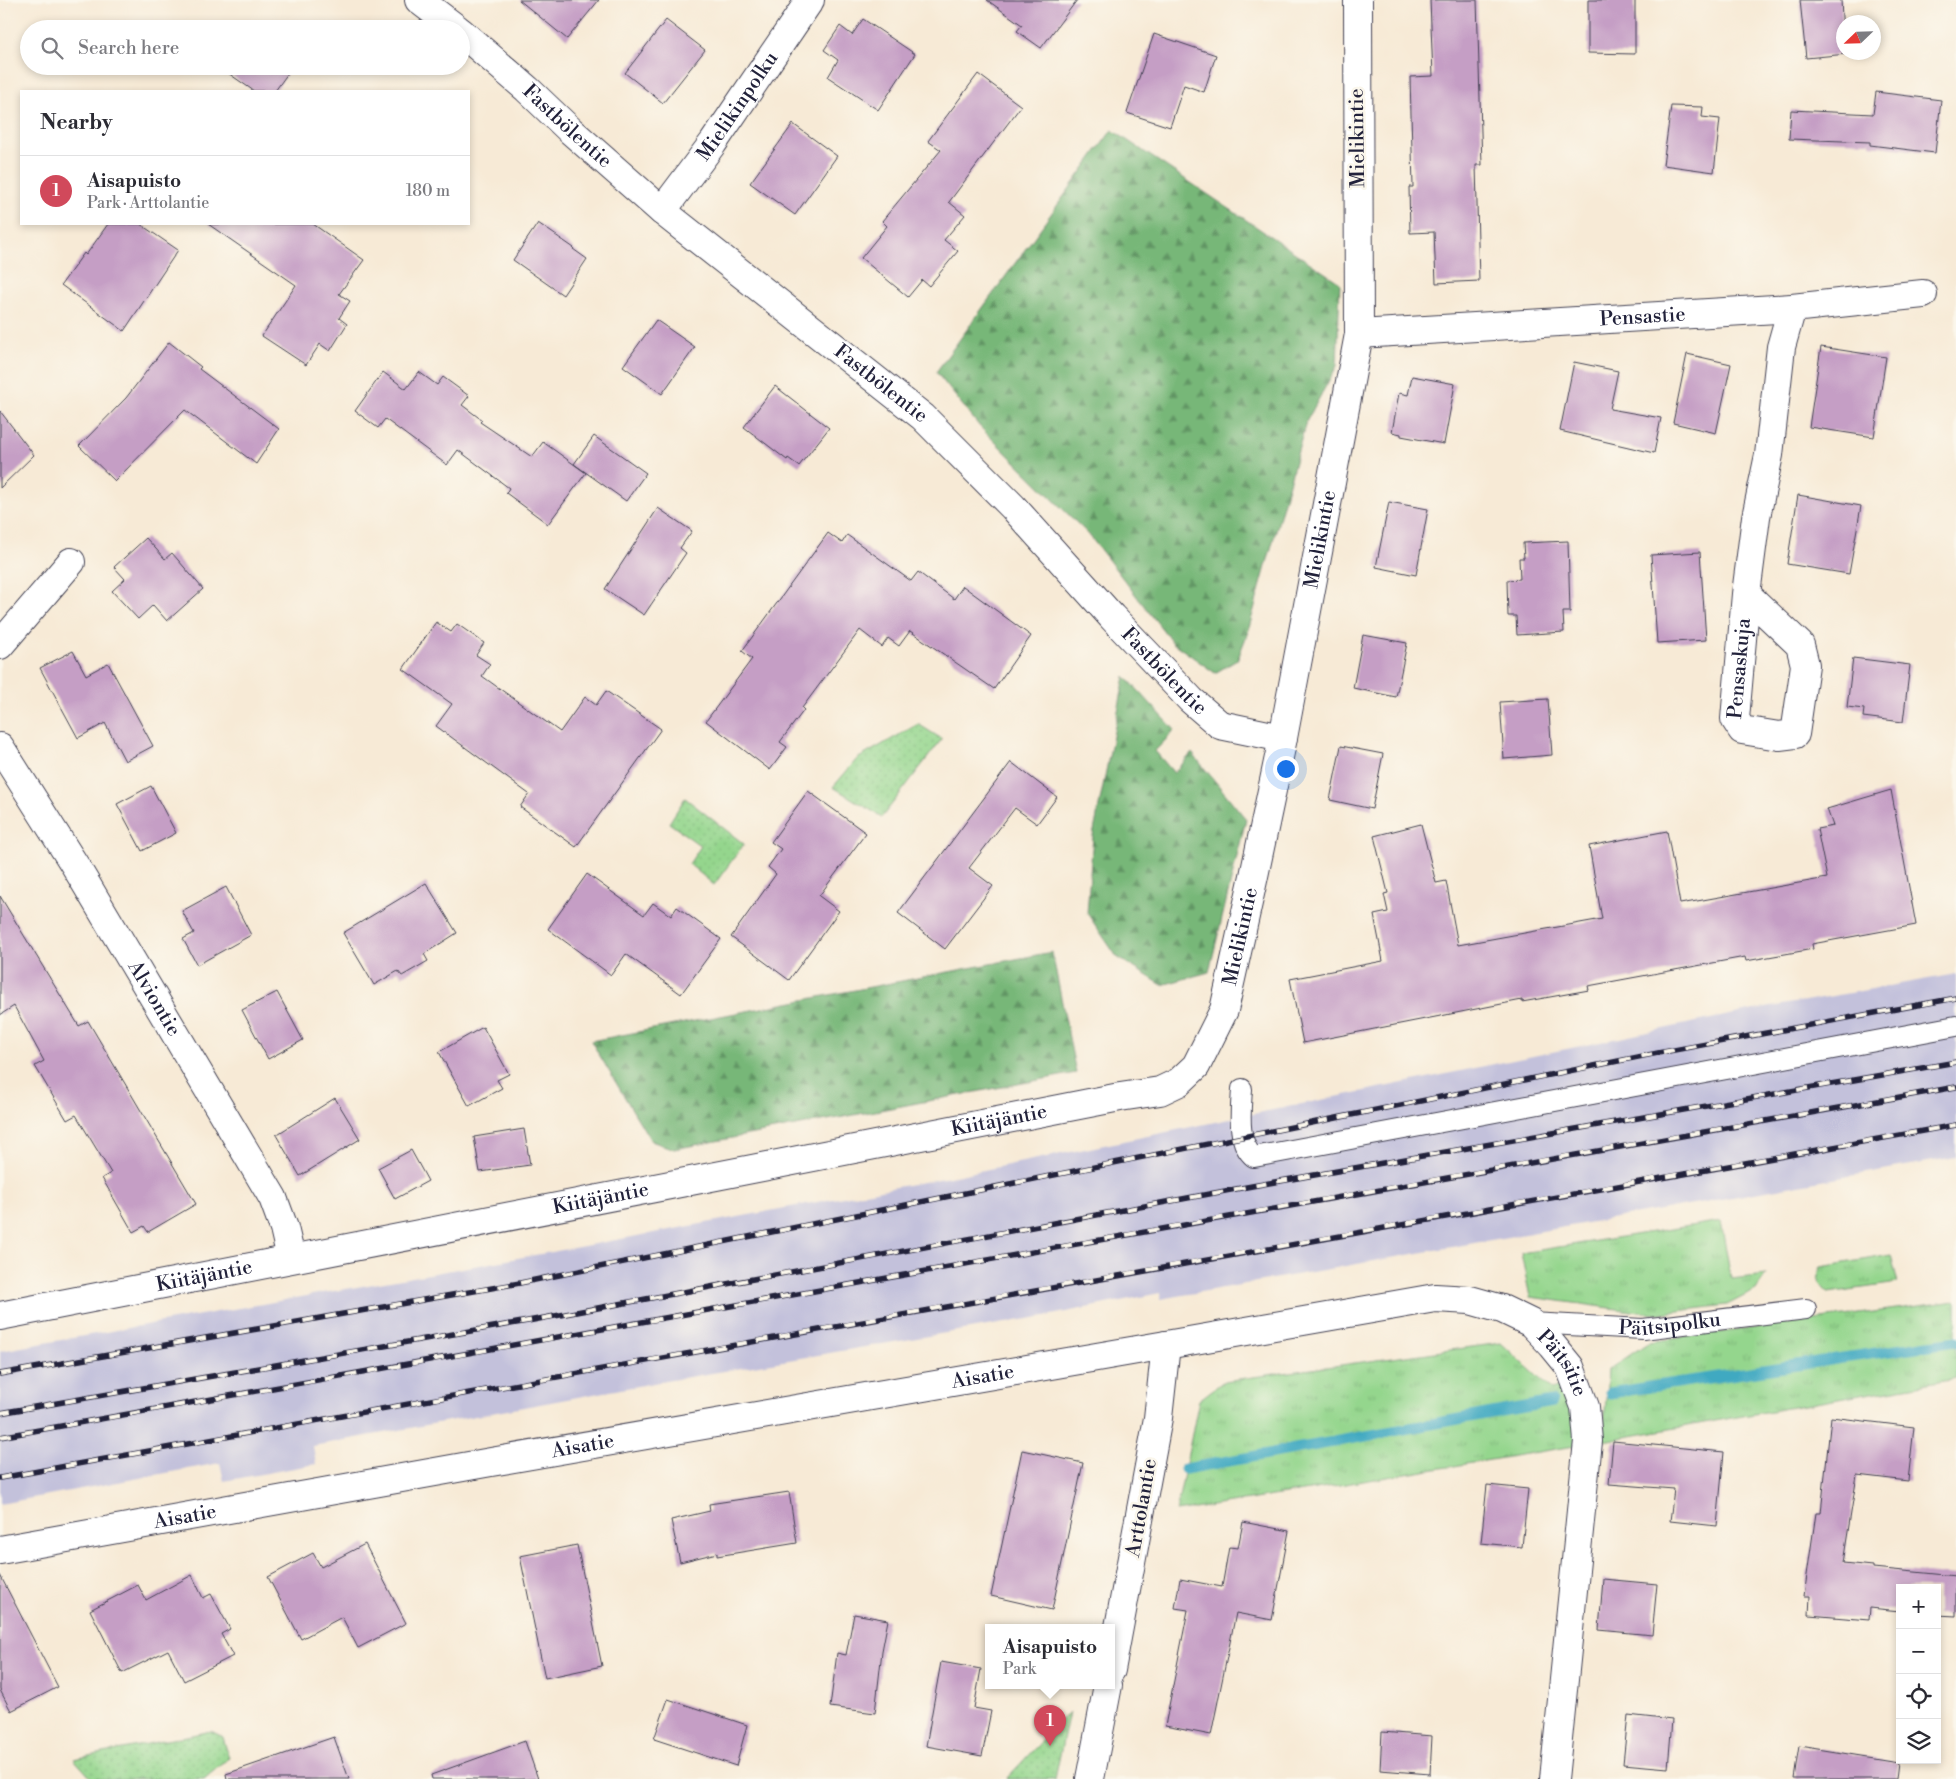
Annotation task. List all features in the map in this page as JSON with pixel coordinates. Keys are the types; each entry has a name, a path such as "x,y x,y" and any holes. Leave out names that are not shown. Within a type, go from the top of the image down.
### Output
{"street":[{"path":"419,0 445,20"},
{"name":"Mielikinpolku","path":"662,211 712,143 810,0"},
{"name":"Mielikintie","path":"1196,1066 1224,1010 1283,738 1360,334 1358,0"},
{"name":"Fastbölentie","path":"470,40 662,211 922,417 1013,507 1191,700 1220,725 1283,738"},
{"name":"Pensastie","path":"1360,334 1792,308 1924,294"},
{"name":"Pensaskuja","path":"1746,594 1800,644 1805,665 1795,734 1778,736 1742,730 1735,719 1746,594 1756,517 1768,455 1781,347 1792,308"},
{"path":"0,646 72,562"},
{"name":"Alviontie","path":"0,748 85,882 273,1198 284,1228 291,1258"},
{"name":"Kiitäjäntie","path":"0,1316 1120,1097 1160,1091 1179,1082 1196,1066"},
{"name":"Päitsitie","path":"1166,1345 1435,1298 1470,1300 1502,1309 1531,1323 1552,1345 1570,1367 1585,1408 1588,1436 1554,1779"},
{"name":"Aisatie","path":"0,1550 500,1460 1166,1345"},
{"name":"Arttolantie","path":"1115,1649 1158,1418 1166,1345"},
{"path":"1090,1779 1107,1689"}],"lane":[{"path":"1242,1089 1241,1116 1243,1138 1248,1152 1254,1156 1956,1026"},
{"name":"Päitsipolku","path":"1531,1323 1643,1329 1806,1309"}],"shaded area":[{"path":"1956,974 1956,1157 1161,1299 1160,1293 1051,1315 648,1384 313,1446 316,1464 224,1481 220,1463 0,1504 0,1351 568,1249 955,1176 1749,1011"}],"green space":[{"path":"1112,130 1340,283 1337,366 1306,422 1247,635 1237,660 1215,673 1173,643 1089,535 980,427 936,372"},
{"path":"1125,676 1175,730 1155,751 1174,773 1192,753 1246,819 1209,972 1162,985 1117,957 1087,913 1093,836"},
{"path":"918,724 942,739 882,817 833,787 857,759"},
{"path":"685,798 744,844 714,885 689,864 701,846 669,823"},
{"path":"1052,952 1076,1073 674,1149 651,1141 591,1041"},
{"path":"1721,1221 1731,1279 1766,1275 1756,1290 1727,1305 1654,1314 1530,1297 1521,1253"},
{"path":"1891,1255 1898,1283 1828,1293 1819,1281 1818,1274 1821,1267"},
{"path":"1956,1301 1956,1378 1603,1441 1608,1370 1649,1342"},
{"path":"1501,1343 1552,1390 1566,1383 1577,1411 1575,1446 1176,1512 1199,1400 1224,1381"},
{"path":"1069,1712 1055,1779 1006,1779"},
{"path":"211,1731 223,1737 229,1758 204,1779 92,1779 74,1759"}],"building":[{"path":"519,0 599,0 567,39"},
{"path":"987,0 1077,0 1041,48 1017,31 1022,25"},
{"path":"1430,0 1477,0 1482,165 1476,165 1479,281 1436,283 1434,232 1410,233 1409,187 1413,187 1410,77 1433,76"},
{"path":"1588,0 1635,0 1635,54 1588,53"},
{"path":"1800,0 1841,0 1842,15 1836,15 1836,55 1806,58"},
{"path":"863,19 915,54 878,110 828,77 838,60 824,50 840,26 852,35"},
{"path":"666,20 705,50 663,103 625,73"},
{"path":"1154,34 1216,55 1204,92 1184,85 1170,127 1127,113"},
{"path":"978,74 1021,106 949,202 965,215 944,240 958,251 929,286 922,280 908,297 861,258 887,226 882,221 941,150 928,141"},
{"path":"231,75 287,75 276,90 253,90"},
{"path":"1876,92 1941,100 1935,153 1870,145 1870,142 1789,139 1791,110 1873,114"},
{"path":"1671,106 1703,107 1702,117 1720,119 1714,172 1663,165"},
{"path":"793,124 837,156 795,215 750,183"},
{"path":"538,223 587,259 563,295 513,260"},
{"path":"107,225 141,225 178,250 124,331 61,285 84,253 86,255"},
{"path":"209,225 314,225 364,260 339,294 350,301 339,318 347,324 330,351 320,344 306,365 262,336 296,285"},
{"path":"656,320 695,347 662,394 623,366"},
{"path":"169,342 201,367 199,369 279,429 256,464 185,410 115,481 79,446 126,398"},
{"path":"1821,347 1886,357 1874,437 1809,427"},
{"path":"1687,354 1731,364 1716,433 1673,423"},
{"path":"1574,362 1618,371 1610,409 1661,418 1654,453 1560,431"},
{"path":"383,372 406,389 419,372 437,385 443,377 469,396 462,405 482,420 480,422 532,457 543,442 586,473 548,524 506,493 509,488 458,450 447,465 385,419 378,428 355,411"},
{"path":"1412,376 1455,384 1444,444 1401,436 1401,434 1392,432 1399,393 1408,395"},
{"path":"775,386 829,428 799,466 788,458 787,460 744,427"},
{"path":"0,411 34,455 0,488"},
{"path":"594,436 646,473 626,501 574,464"},
{"path":"1798,495 1861,506 1849,574 1787,564"},
{"path":"1389,502 1428,509 1416,575 1376,567"},
{"path":"658,508 692,531 680,548 686,553 644,615 605,589"},
{"path":"828,533 842,543 847,535 911,581 918,572 954,599 963,586 1031,636 994,689 910,631 899,646 888,638 882,647 860,630 802,708 804,710 780,742 787,747 770,770 706,721 752,659 742,651"},
{"path":"146,538 165,559 172,553 203,589 167,621 153,605 138,619 112,591 125,579 114,567"},
{"path":"1568,541 1570,612 1563,612 1564,632 1517,635 1516,616 1508,616 1507,580 1520,579 1519,558 1524,558 1523,543"},
{"path":"1700,552 1706,640 1657,643 1651,555"},
{"path":"436,622 451,632 457,624 484,643 476,655 490,664 482,676 560,732 585,697 596,705 606,691 661,729 576,847 520,807 529,794 436,726 452,704 403,669"},
{"path":"1363,635 1407,643 1396,697 1353,688"},
{"path":"73,651 86,675 108,663 153,746 125,761 105,723 78,738 40,668"},
{"path":"1853,658 1910,665 1903,722 1863,717 1864,709 1847,707"},
{"path":"1548,699 1552,755 1504,759 1500,702"},
{"path":"1341,746 1383,754 1372,809 1330,800"},
{"path":"1011,762 1057,797 1037,824 1015,808 969,868 993,886 945,949 898,913"},
{"path":"151,786 176,833 142,851 117,804"},
{"path":"1891,790 1916,925 1812,944 1813,949 1746,961 1745,957 1588,986 1589,990 1522,1002 1522,1000 1303,1043 1290,979 1383,961 1374,915 1388,912 1384,894 1388,893 1374,836 1421,824 1436,883 1446,881 1458,945 1602,919 1589,846 1667,831 1680,904 1827,878 1817,829 1833,826 1827,809"},
{"path":"808,791 866,833 819,896 839,911 789,980 731,937 776,874 768,867 781,849 771,842"},
{"path":"587,874 644,915 653,903 671,916 677,907 721,939 681,994 626,954 611,975 548,929"},
{"path":"426,883 457,933 424,954 428,961 402,976 398,971 374,985 343,933"},
{"path":"226,887 251,935 197,965 183,939 194,933 182,911"},
{"path":"0,896 79,1026 88,1021 196,1204 148,1232 144,1226 133,1232 102,1178 111,1173 76,1115 67,1120 35,1066 44,1061 14,1006 0,1015"},
{"path":"277,992 303,1040 268,1059 242,1010"},
{"path":"483,1027 509,1074 497,1080 502,1088 469,1106 439,1052"},
{"path":"335,1098 360,1139 300,1176 276,1135"},
{"path":"524,1129 530,1165 480,1172 474,1137"},
{"path":"411,1150 428,1181 395,1199 378,1168"},
{"path":"1831,1417 1914,1427 1908,1481 1857,1475 1843,1563 1873,1566 1873,1568 1956,1576 1956,1616 1941,1615 1941,1584 1896,1584 1896,1611 1870,1608 1869,1620 1809,1615 1810,1596 1804,1596 1816,1513 1821,1513"},
{"path":"1613,1441 1724,1452 1717,1526 1670,1521 1674,1489 1609,1484"},
{"path":"1022,1450 1083,1463 1052,1610 991,1596"},
{"path":"1487,1485 1528,1489 1522,1547 1481,1543"},
{"path":"789,1492 797,1543 717,1556 717,1553 680,1562 671,1520 710,1511 709,1504"},
{"path":"1243,1522 1289,1531 1272,1620 1236,1613 1211,1735 1165,1726 1188,1610 1175,1608 1180,1579 1222,1587 1229,1547 1238,1548"},
{"path":"365,1544 406,1623 358,1648 342,1617 301,1639 268,1577 313,1553 321,1567"},
{"path":"577,1545 602,1666 545,1678 520,1556"},
{"path":"0,1575 58,1687 11,1711 0,1690"},
{"path":"192,1575 203,1598 211,1594 230,1629 221,1634 233,1656 184,1681 168,1650 122,1673 90,1610 138,1585 146,1600"},
{"path":"1603,1579 1657,1584 1652,1635 1599,1630"},
{"path":"854,1614 888,1620 882,1651 875,1713 830,1707 837,1653 846,1655"},
{"path":"941,1662 981,1669 974,1708 991,1711 982,1756 926,1746"},
{"path":"668,1699 747,1725 736,1766 654,1739"},
{"path":"1628,1715 1672,1720 1668,1768 1623,1764"},
{"path":"1382,1732 1432,1736 1430,1774 1380,1770"},
{"path":"334,1737 349,1779 227,1779 226,1774"},
{"path":"525,1741 538,1779 432,1779 431,1775"},
{"path":"1799,1746 1896,1762 1898,1764 1896,1779 1794,1779"}],"waterway":[{"path":"1610,1393 1956,1341"},
{"path":"1185,1469 1552,1402"}],"railway":[{"path":"0,1374 520,1283 1658,1053 1956,998"},
{"path":"0,1413 528,1321 1252,1186 1956,1062"},
{"path":"0,1437 1956,1087"},
{"path":"0,1478 1956,1125"}],"place":[{"name":"Aisapuisto","path":"1050,1746"}]}
